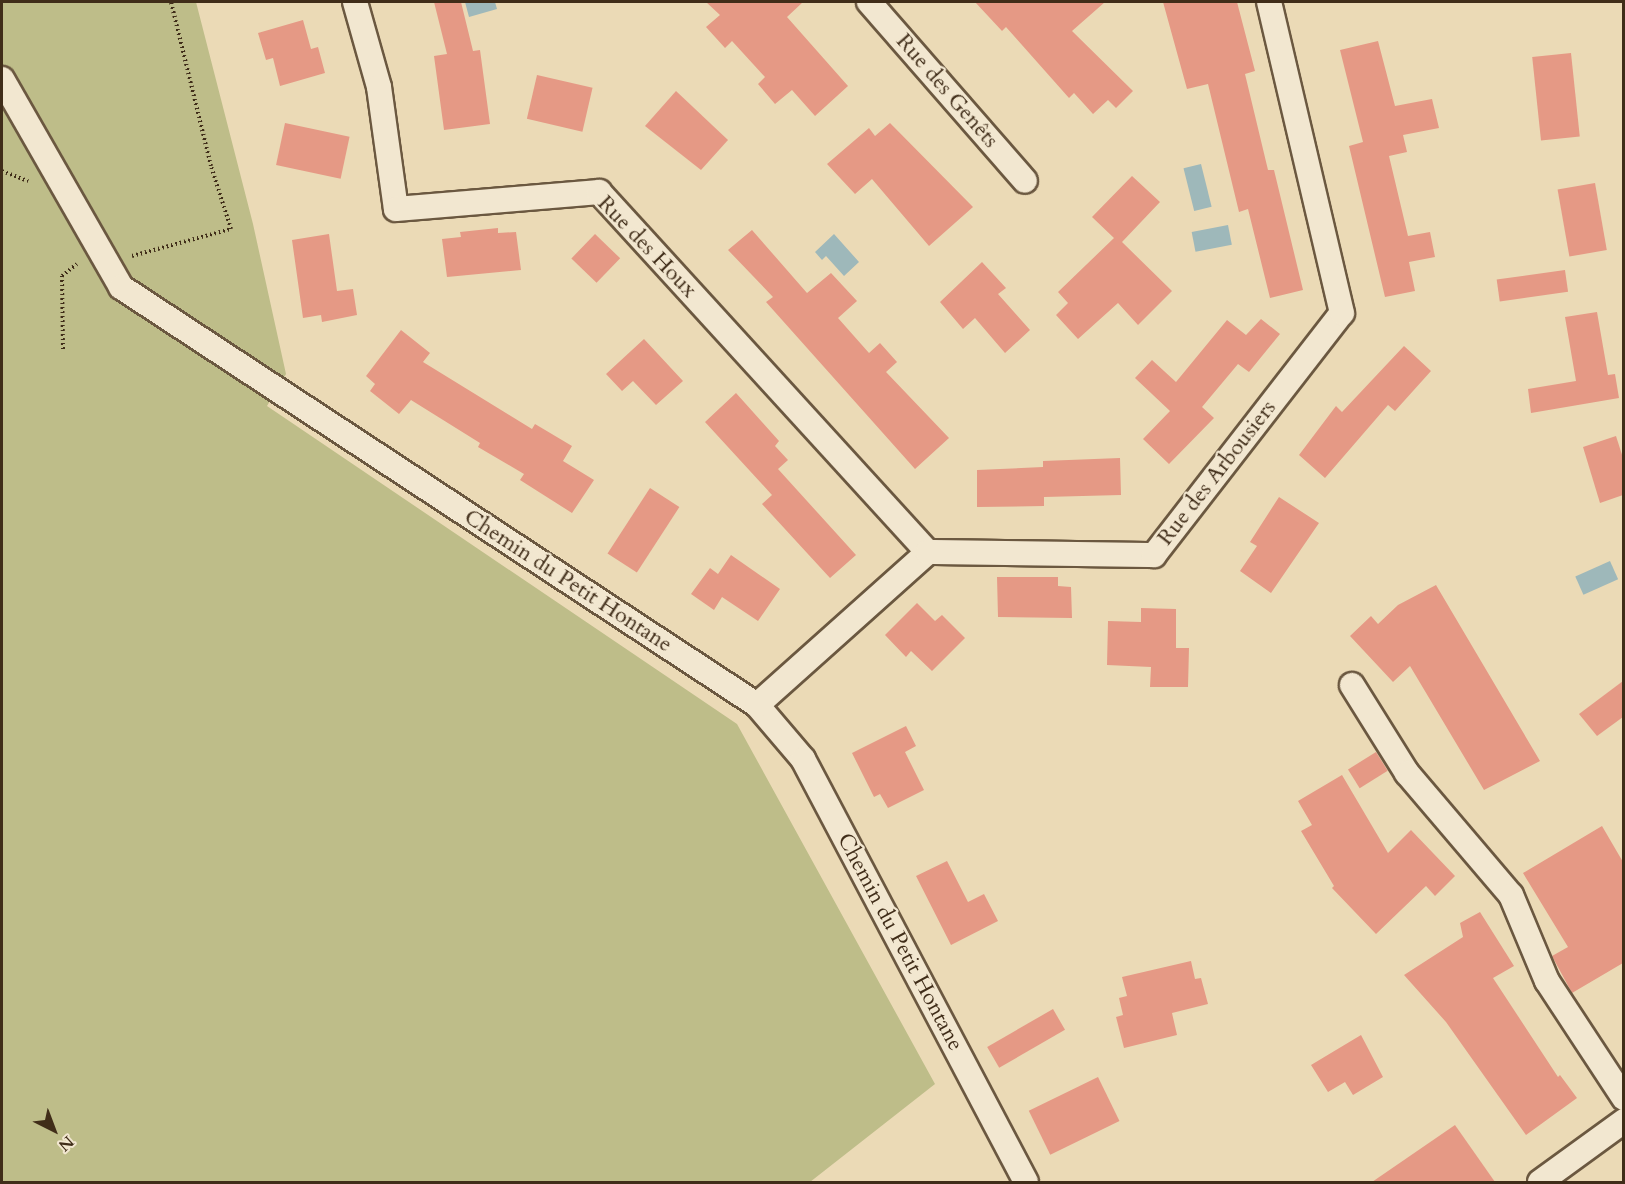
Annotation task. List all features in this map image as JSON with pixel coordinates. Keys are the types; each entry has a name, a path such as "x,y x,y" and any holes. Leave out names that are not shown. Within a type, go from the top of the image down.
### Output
{"street":[{"name":"Rue des Houx","path":"355,2 379,87 396,209 599,192 928,552"},
{"name":"Rue des Genêts","path":"869,2 1025,181"},
{"name":"Rue des Arbousiers","path":"928,552 1154,555 1342,313 1269,2"},
{"name":"Chemin du Petit Hontane","path":"2,78 121,286 757,705 803,759 1026,1182"},
{"path":"757,705 928,552"},
{"path":"1352,685 1407,773 1511,895 1547,981 1623,1098"},
{"path":"1540,1182 1623,1120"}],"path":[{"path":"63,349 62,276 99,249 123,258 231,229 211,166 171,2"}],"shaded area":[{"path":"2,2 196,2 253,224 286,374 267,406 737,724 935,1084 810,1182 2,1182"}],"water":[{"path":"465,2 495,2 497,9 469,17"},
{"path":"1201,164 1212,207 1194,211 1184,168"},
{"path":"1228,225 1232,245 1195,252 1192,232"},
{"path":"834,234 859,262 844,276 826,256 822,260 815,252"},
{"path":"1610,561 1618,579 1583,595 1575,576"}],"building":[{"path":"434,2 461,2 473,51 480,50 490,124 444,130 434,56 447,54"},
{"path":"706,2 803,2 787,17 848,86 815,116 792,90 775,104 758,84 765,77 732,41 725,48 706,27 720,15"},
{"path":"975,2 1105,2 1072,31 1133,91 1116,108 1108,100 1093,114 1074,93 1069,98 1006,27 1002,31"},
{"path":"1163,2 1237,2 1255,71 1245,74 1268,170 1274,170 1303,290 1270,298 1248,209 1239,212 1208,84 1187,89"},
{"path":"303,20 311,49 318,47 325,73 280,86 273,58 266,60 258,33"},
{"path":"1378,41 1395,106 1432,99 1439,128 1403,135 1407,152 1389,156 1408,236 1430,232 1435,257 1409,262 1415,291 1385,297 1349,146 1363,142 1340,50"},
{"path":"1571,53 1580,137 1541,141 1532,57"},
{"path":"537,75 593,88 582,132 527,119"},
{"path":"676,91 728,140 701,170 645,126"},
{"path":"285,123 350,137 341,179 276,165"},
{"path":"890,123 973,207 929,246 872,179 855,194 827,164 869,128 875,136"},
{"path":"1132,176 1160,202 1122,242 1172,291 1138,325 1118,303 1078,339 1056,315 1068,303 1058,292 1114,238 1092,217"},
{"path":"1595,183 1607,250 1569,257 1558,190"},
{"path":"498,228 498,233 516,232 521,270 447,277 442,239 461,237 460,232"},
{"path":"752,230 807,293 831,273 857,301 838,318 869,353 880,343 897,362 886,372 949,438 915,469 766,302 773,297 728,250"},
{"path":"329,234 337,291 353,289 357,315 322,322 321,315 303,318 292,240"},
{"path":"595,234 620,258 597,283 571,258"},
{"path":"982,262 1006,288 998,294 1030,330 1005,353 975,318 963,329 940,302"},
{"path":"1565,270 1568,292 1500,301 1497,280"},
{"path":"1597,312 1608,375 1615,374 1619,398 1531,413 1528,389 1576,381 1565,317"},
{"path":"1261,319 1280,334 1249,372 1238,364 1202,407 1214,418 1169,464 1143,439 1170,411 1135,378 1152,360 1176,382 1227,320 1246,335"},
{"path":"401,330 430,353 423,362 532,429 535,424 572,446 563,461 594,480 572,513 520,480 524,474 478,447 480,443 411,400 399,414 370,391 375,384 366,376"},
{"path":"644,339 683,381 656,405 633,381 622,391 606,374"},
{"path":"1404,346 1431,371 1395,411 1388,405 1325,478 1299,455 1336,406 1342,412"},
{"path":"736,393 779,441 775,446 788,460 778,469 856,555 830,578 762,504 772,495 705,422"},
{"path":"1616,436 1623,458 1623,495 1600,503 1583,447"},
{"path":"1120,458 1121,495 1044,497 1044,506 977,507 977,470 1043,467 1043,461"},
{"path":"650,488 679,507 637,572 608,553"},
{"path":"1279,497 1319,523 1271,593 1240,571 1257,546 1250,542"},
{"path":"731,555 780,589 758,621 722,597 714,610 691,594 710,568 718,574"},
{"path":"997,577 1058,577 1058,586 1071,587 1072,618 998,617"},
{"path":"1436,585 1540,761 1484,790 1410,666 1393,682 1350,636 1371,616 1378,624 1398,605"},
{"path":"917,603 935,621 942,615 965,638 932,671 911,651 906,657 885,635"},
{"path":"1141,608 1176,609 1176,648 1189,648 1188,687 1150,687 1151,667 1107,665 1108,621 1141,622"},
{"path":"1623,681 1623,717 1597,736 1579,714"},
{"path":"906,726 916,746 905,752 924,790 888,808 880,794 874,797 852,753"},
{"path":"1376,752 1388,771 1360,788 1348,769"},
{"path":"1342,775 1388,853 1411,830 1455,876 1435,896 1426,886 1376,934 1332,888 1334,886 1301,831 1312,825 1298,801"},
{"path":"1602,826 1623,862 1623,963 1572,993 1552,956 1568,947 1523,873"},
{"path":"947,861 968,902 984,894 998,921 951,945 916,876"},
{"path":"1480,912 1514,966 1493,978 1558,1077 1560,1075 1577,1098 1526,1135 1446,1022 1404,975 1463,937 1460,923"},
{"path":"1191,961 1195,979 1201,978 1208,1004 1172,1013 1177,1035 1124,1048 1116,1017 1123,1015 1119,998 1127,996 1122,977"},
{"path":"1053,1009 1065,1030 999,1068 987,1047"},
{"path":"1361,1035 1383,1077 1353,1095 1345,1082 1328,1092 1311,1065"},
{"path":"1098,1077 1119,1121 1050,1155 1029,1111"},
{"path":"1455,1125 1495,1182 1372,1182"}]}
